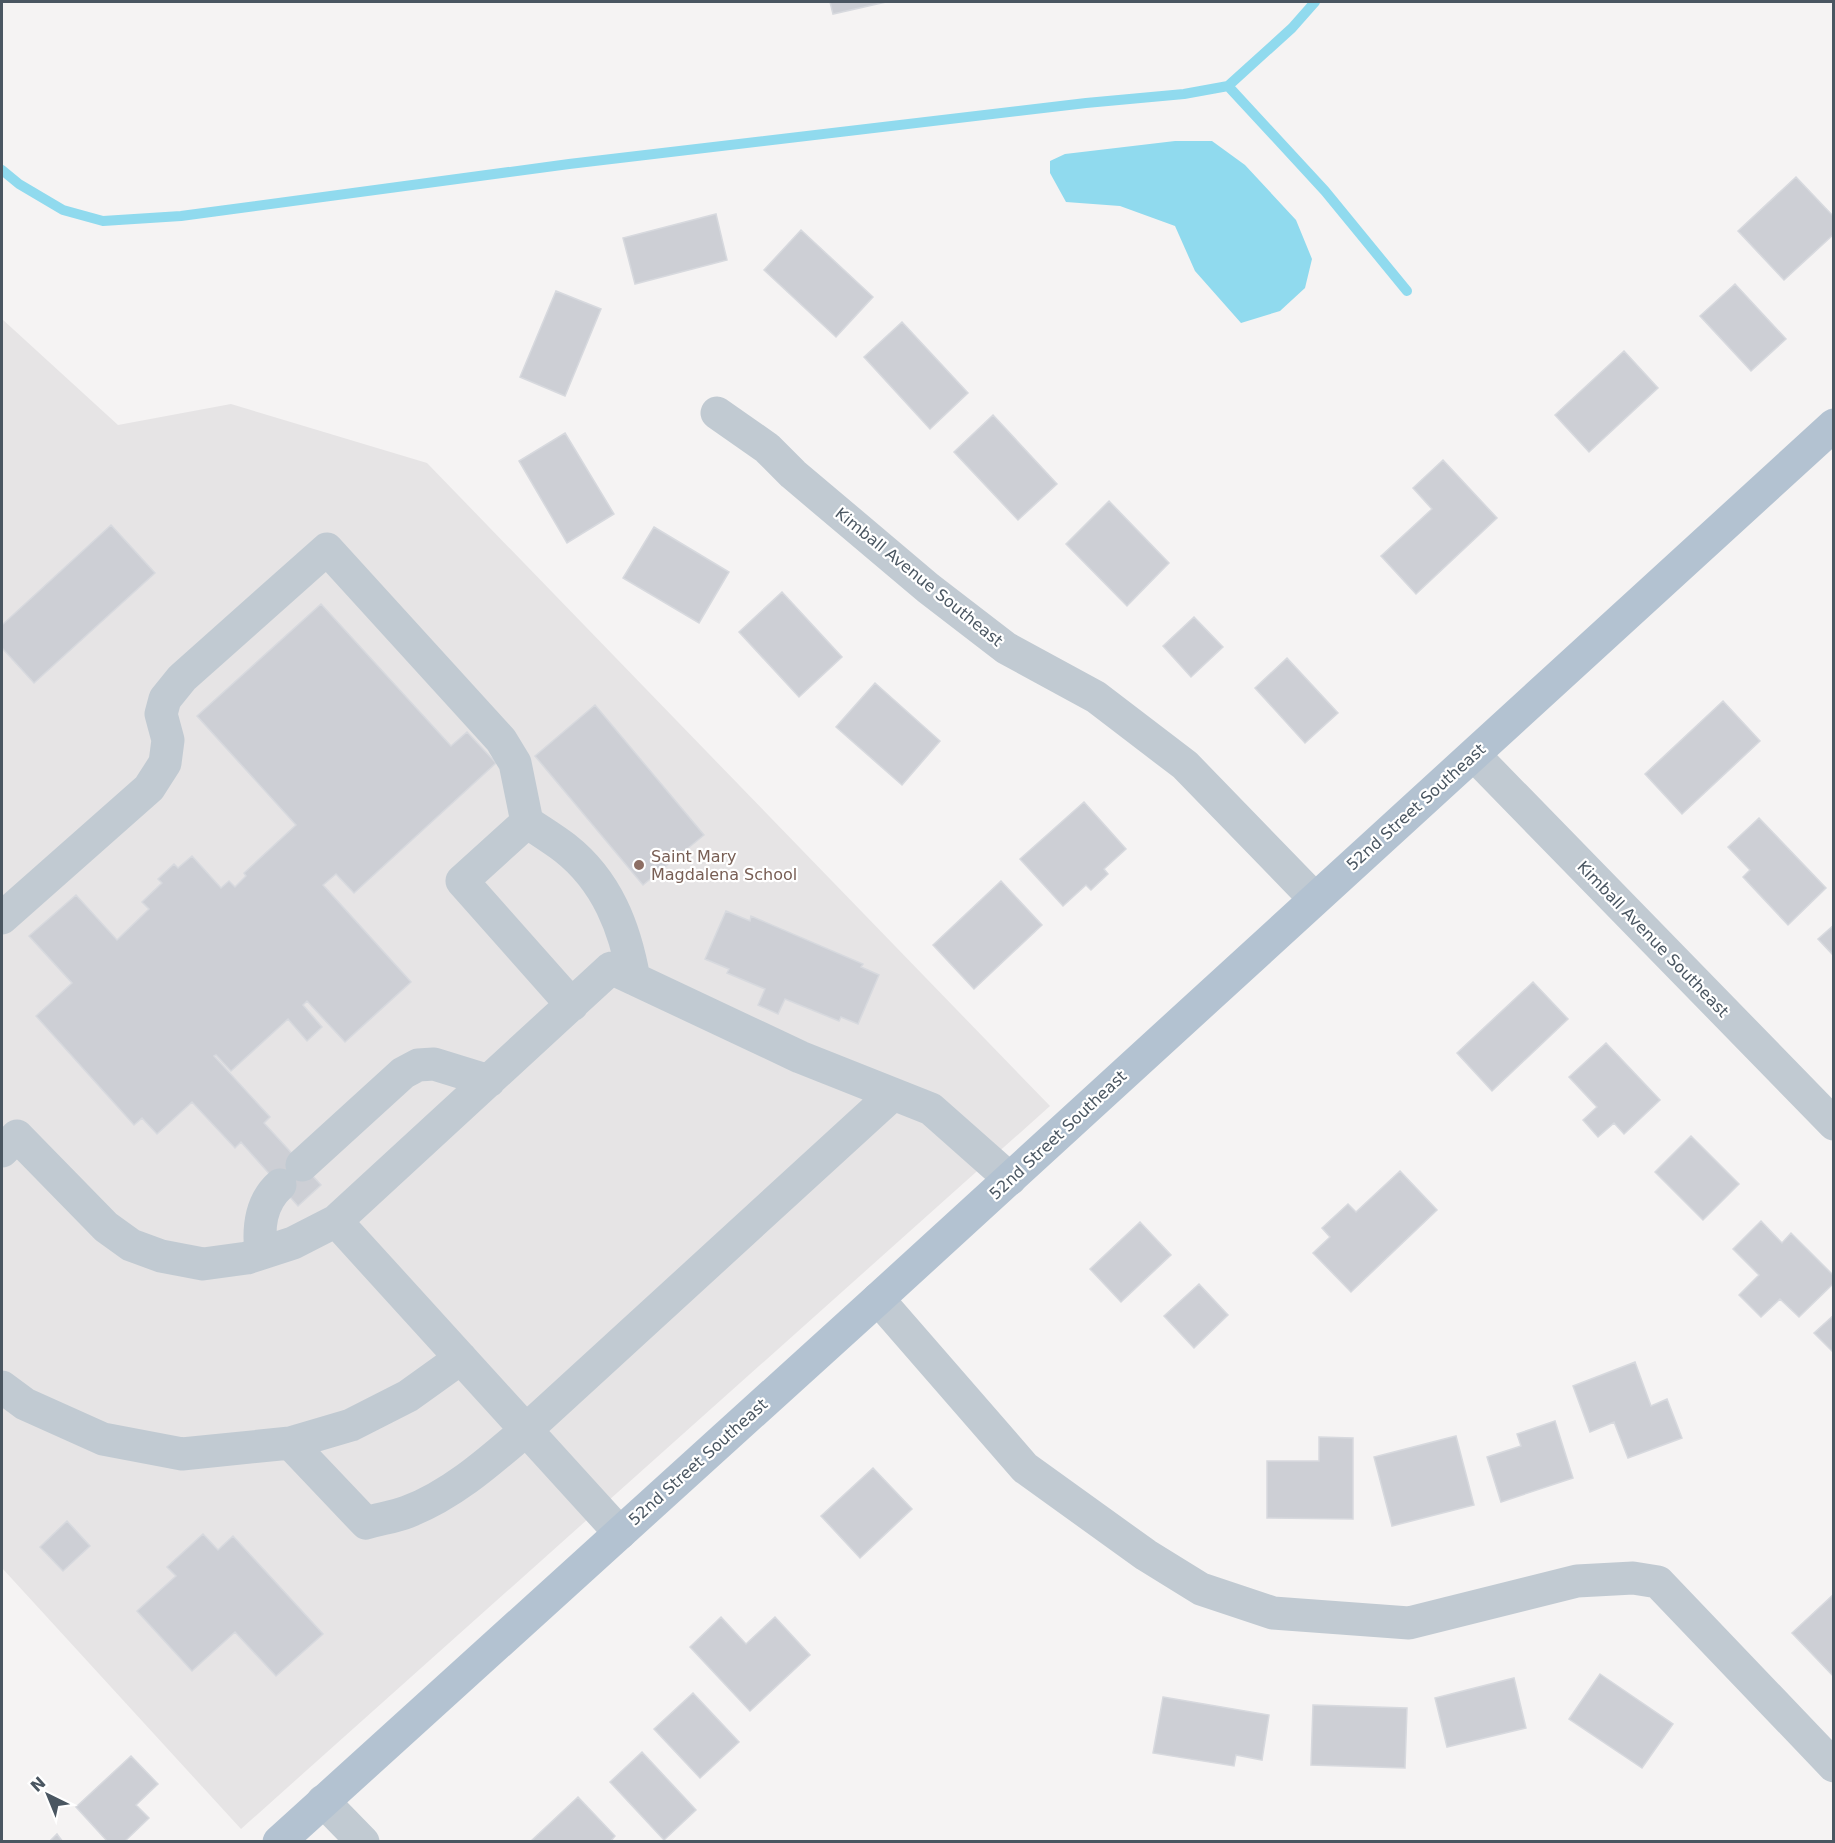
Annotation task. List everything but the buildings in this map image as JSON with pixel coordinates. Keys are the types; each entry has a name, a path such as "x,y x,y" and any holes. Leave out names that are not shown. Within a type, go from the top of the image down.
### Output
{"main road":[{"name":"52nd Street Southeast","path":"279,1842 1010,1179 1833,425"}],"street":[{"name":"Kimball Avenue Southeast","path":"717,413 767,448 794,474 928,588 1006,648 1096,697 1185,765 1315,899"},
{"path":"2,918 149,789 165,763 168,740 161,714 165,699 182,678 327,549 501,740 515,764 527,822 567,849 603,890 618,916 628,945 634,979"},
{"name":"Kimball Avenue Southeast","path":"1473,754 1833,1124"},
{"path":"527,822 462,882 572,1005"},
{"path":"7,1135 106,1227 131,1245 161,1256 203,1264 247,1258 293,1243 336,1221 611,968 800,1057 931,1109 1010,1179"},
{"path":"261,1253 260,1221 266,1203 291,1175 403,1073 418,1065 434,1064 489,1081"},
{"path":"290,1443 366,1522 406,1512 443,1494 488,1462 526,1430 892,1095"},
{"path":"336,1221 620,1533"},
{"path":"878,1299 1025,1468 1146,1555 1201,1589 1273,1613 1409,1623 1577,1581 1633,1578 1658,1582 1833,1766"},
{"path":"2,1386 25,1404 103,1439 182,1454 290,1443 351,1425 408,1396 461,1358"},
{"path":"323,1802 363,1842"}],"shaded area":[{"path":"2,319 118,425 231,404 427,463 1050,1106 241,1829 2,1568"}],"water":[{"path":"1175,141 1212,141 1245,165 1296,220 1312,259 1305,288 1280,311 1241,323 1195,271 1175,226 1120,206 1066,202 1050,173 1050,161 1065,154"}],"waterway":[{"path":"2,170 19,184 63,210 103,221 181,216 569,164 1086,103 1184,94 1228,86 1292,28 1315,2"},
{"path":"1228,86 1325,191 1407,291"}],"place":[{"name":"Saint Mary Magdalena School","path":"639,865"}]}
